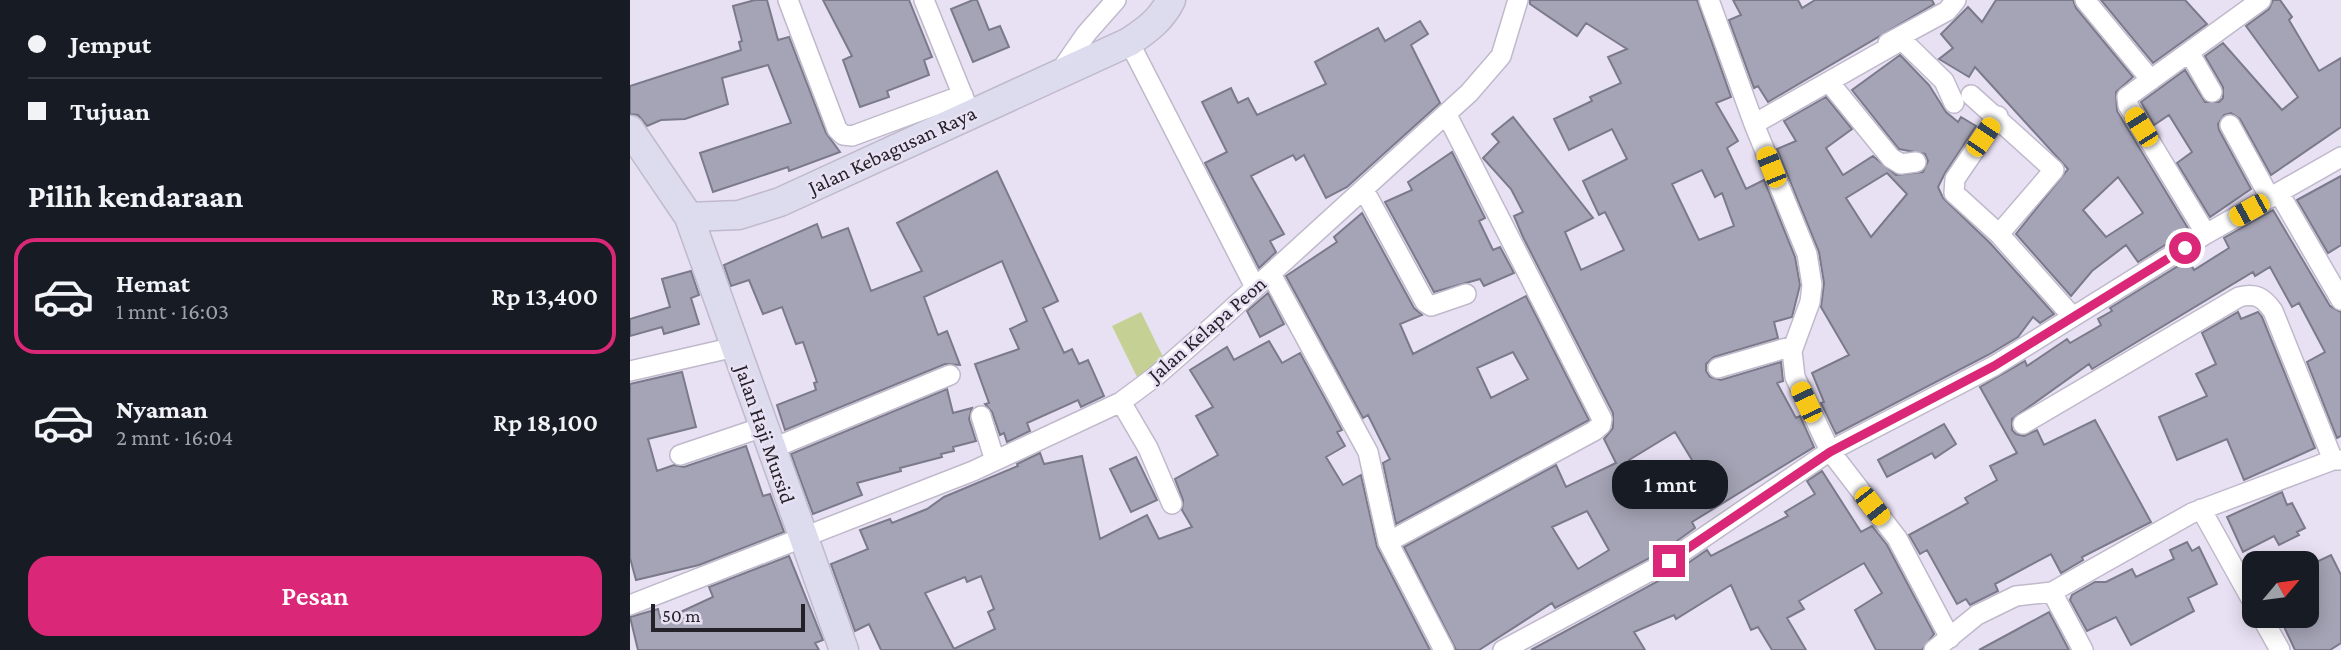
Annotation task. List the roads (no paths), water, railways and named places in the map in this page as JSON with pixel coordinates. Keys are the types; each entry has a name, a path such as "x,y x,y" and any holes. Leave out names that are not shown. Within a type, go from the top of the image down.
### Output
{"main road":[{"name":"Jalan Kebagusan Raya","path":"689,217 716,218 758,210 967,105 1059,73 1129,41 1151,27 1164,13 1171,0"},
{"path":"630,130 689,217"},
{"name":"Jalan Haji Mursid","path":"689,217 844,650"}],"street":[{"path":"788,0 837,128 843,135 852,136 967,105 924,0"},
{"path":"1059,73 1086,34 1116,0"},
{"name":"Jalan Kelapa Peon","path":"630,605 995,461 1121,402 1156,376 1447,115 1496,65 1518,0"},
{"path":"1709,0 1810,268 1810,302 1790,359 1795,377 1830,452 1897,538 1942,644 1977,615 2015,596 2052,592 2201,509 2337,460 2273,311 2264,299 2252,294 2239,297 2023,424"},
{"path":"1752,120 1947,11 1956,0"},
{"path":"2085,0 2151,80"},
{"path":"2206,234 2128,105 2127,97 2261,0"},
{"path":"1752,120 1829,82 1902,40 1962,99 1997,117 2054,170 1999,234"},
{"path":"1129,41 1255,287"},
{"path":"2189,52 2212,92"},
{"path":"1829,82 1891,158 1902,164 1916,162"},
{"path":"1388,542 1601,425 1602,419 1447,115"},
{"path":"1997,117 1952,187 1958,198 1999,234 2072,316"},
{"path":"2231,124 2341,300"},
{"path":"1503,650 1669,561 1830,452 1994,366 2206,234 2341,157"},
{"path":"1364,190 1425,302 1431,306 1466,294"},
{"path":"1270,274 1368,452 1388,542 1444,650"},
{"path":"1718,368 1793,346"},
{"path":"630,371 735,347"},
{"path":"680,455 767,438 950,375"},
{"path":"1121,402 1148,448 1172,504"},
{"path":"981,416 995,461"},
{"path":"2201,509 2242,582"},
{"path":"2052,592 2083,650"},
{"path":"2267,628 2280,650"}]}
